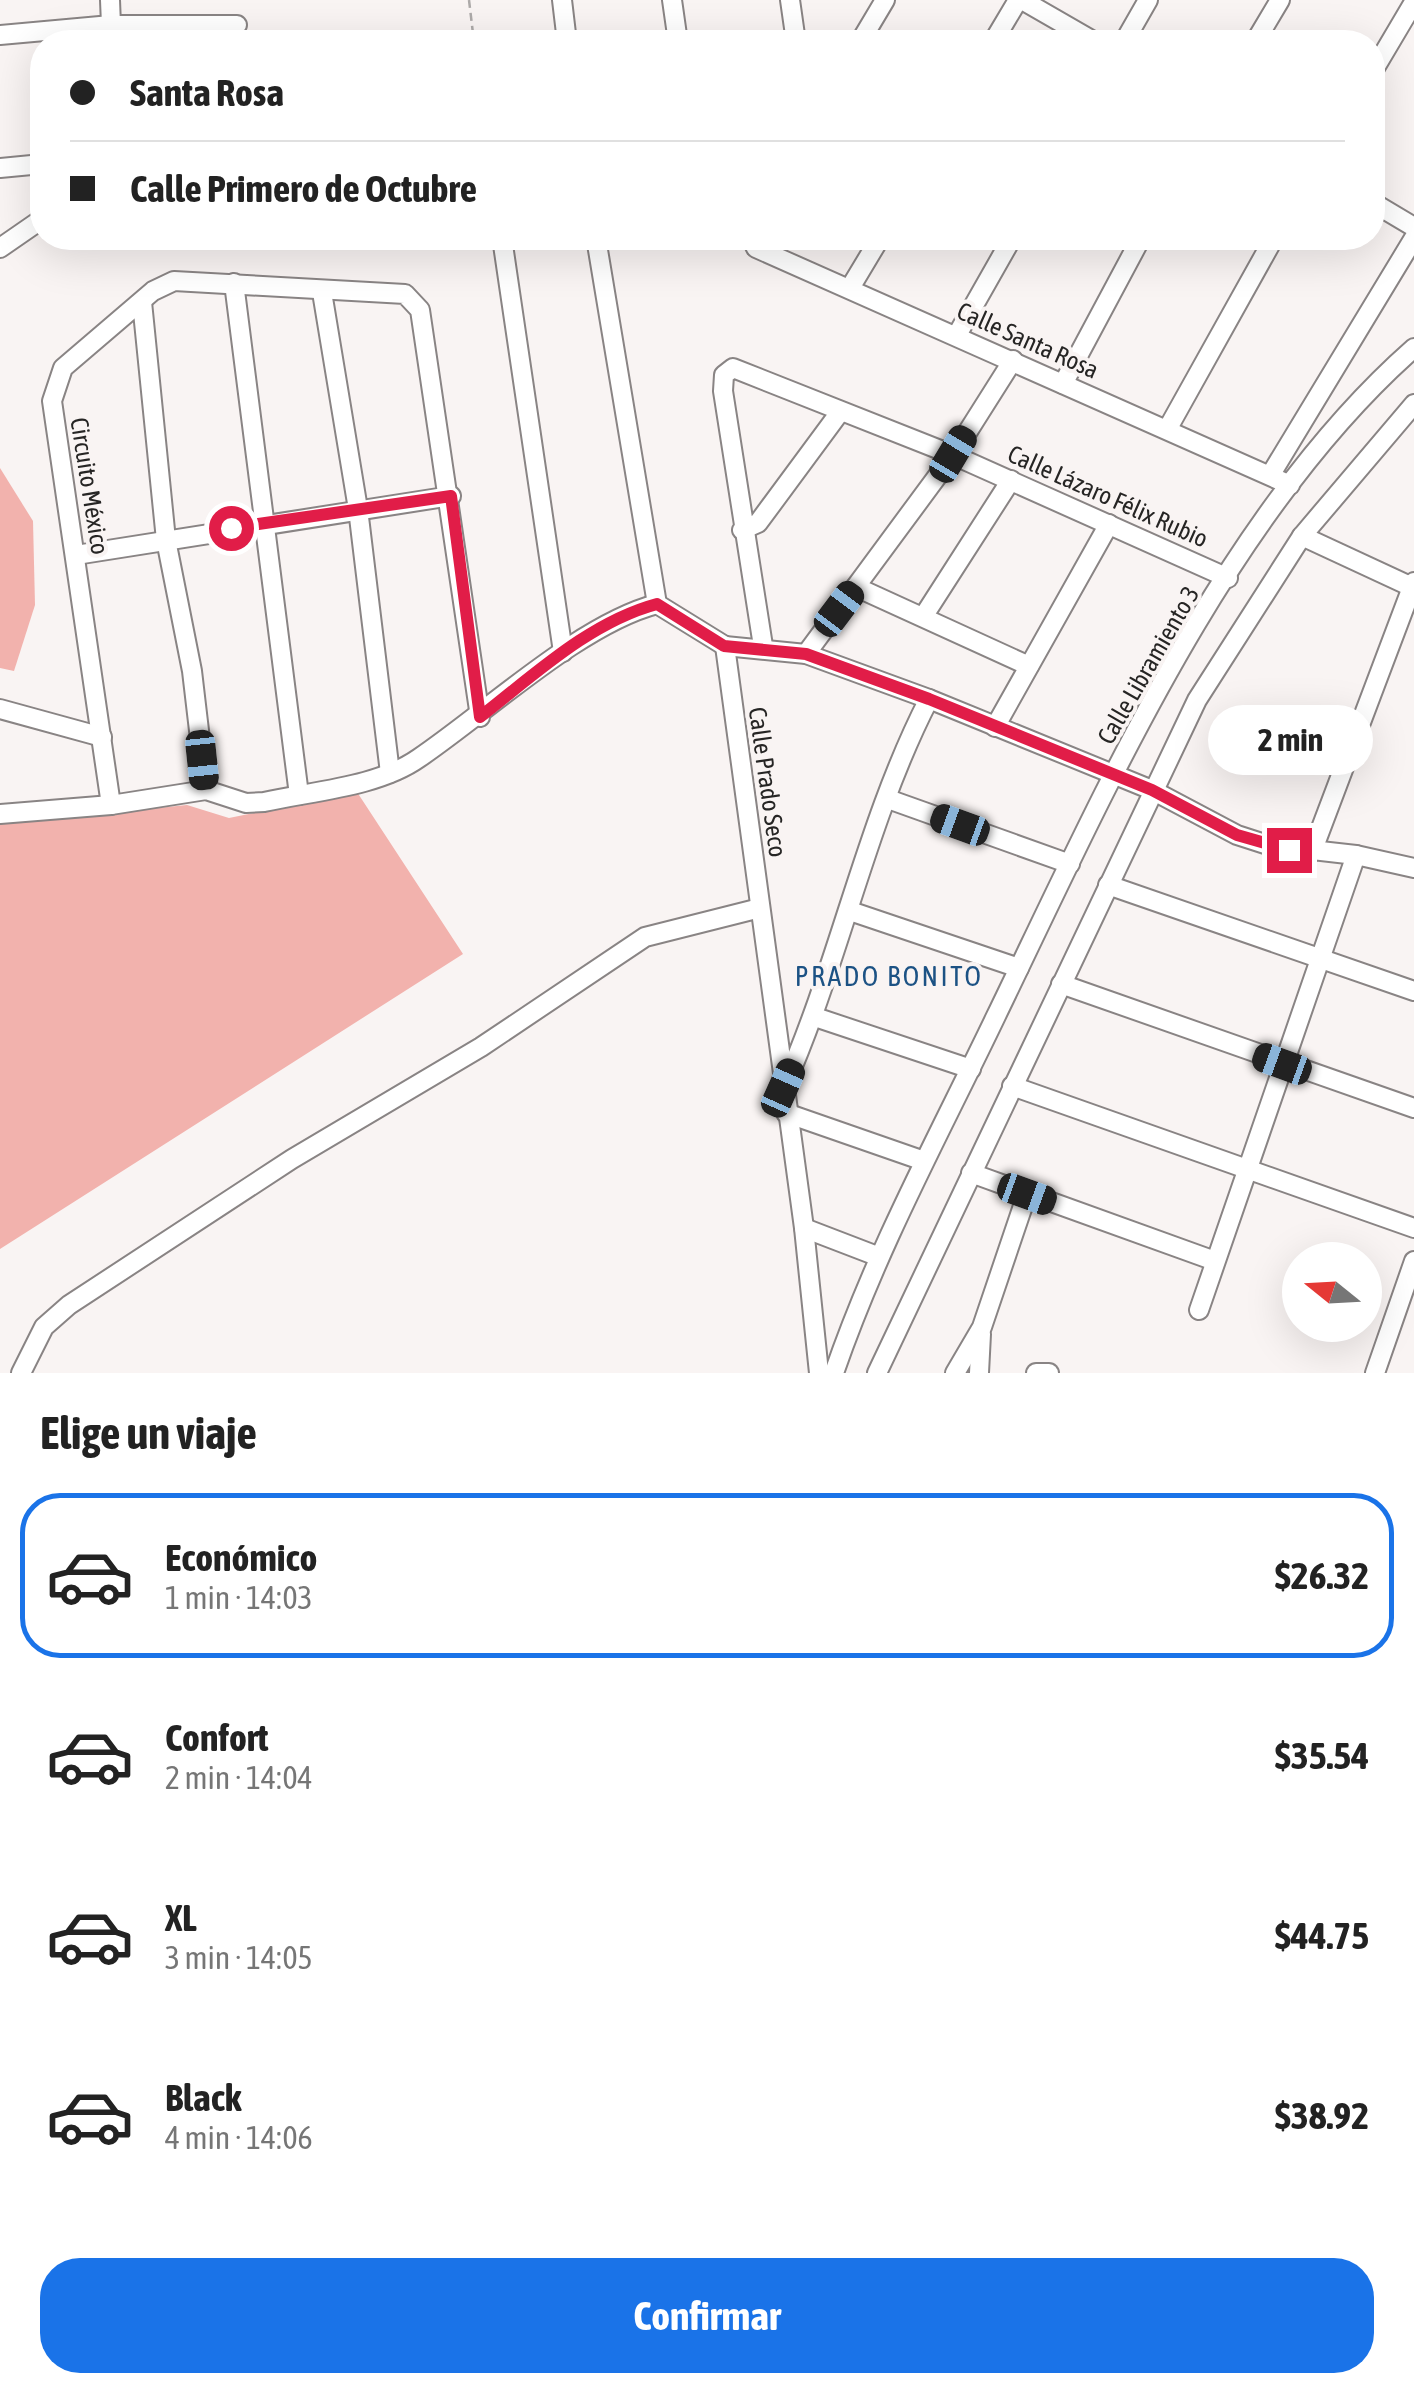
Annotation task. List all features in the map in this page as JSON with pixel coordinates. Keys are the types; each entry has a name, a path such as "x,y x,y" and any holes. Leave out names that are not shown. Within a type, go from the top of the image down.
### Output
{"street":[{"path":"110,0 110,25"},
{"path":"562,0 566,30"},
{"path":"672,0 676,30"},
{"path":"790,0 794,30"},
{"path":"867,30 885,0"},
{"path":"1001,30 1020,0 1074,30"},
{"path":"1131,30 1148,0"},
{"path":"1262,30 1280,0"},
{"path":"1385,51 1414,2"},
{"path":"55,30 110,25 236,25"},
{"path":"0,35 30,32"},
{"path":"0,168 30,165"},
{"path":"1385,210 1414,227"},
{"path":"0,248 30,227"},
{"path":"1271,474 1414,238"},
{"path":"504,250 563,652"},
{"path":"598,250 657,604"},
{"name":"Calle Santa Rosa","path":"761,250 1290,484"},
{"path":"850,288 873,250"},
{"path":"957,335 1005,250"},
{"path":"1063,384 1135,250"},
{"path":"1168,428 1267,250"},
{"name":"Circuito México","path":"111,805 54,388 63,368 142,302 174,281 405,294 420,310 451,496"},
{"path":"234,284 299,794"},
{"path":"322,292 358,509 390,773"},
{"path":"142,302 166,540 192,671 206,790"},
{"name":"Calle Libramiento 3","path":"834,1373 877,1256 1113,776 1173,664 1290,484 1359,402 1414,348"},
{"path":"806,654 953,454 1013,360"},
{"name":"Calle Lázaro Félix Rubio","path":"742,530 722,391 724,375 733,368 953,454 1228,578"},
{"path":"877,1373 1152,790 1217,665 1302,536 1414,404"},
{"path":"763,646 742,530 758,523 840,412"},
{"path":"923,617 1011,480"},
{"path":"76,555 264,522 451,496 480,717"},
{"path":"995,727 1110,524"},
{"path":"1302,536 1413,586 1312,852"},
{"path":"856,587 1029,666"},
{"path":"0,814 111,805 206,790 246,803 390,773 480,717 563,652 631,611 657,604 724,646 763,646 806,654 929,699 1152,790 1237,835 1289,850 1356,855 1414,868"},
{"name":"Calle Prado Seco","path":"724,646 804,1228 819,1373"},
{"path":"783,1088 815,1017 888,799 929,699"},
{"path":"0,708 102,736"},
{"path":"888,799 1070,864"},
{"path":"1199,1310 1356,855"},
{"path":"1108,885 1414,991"},
{"path":"21,1373 44,1327 69,1304 292,1159 481,1047 645,938 760,908"},
{"path":"850,911 1019,968"},
{"path":"1061,984 1414,1108"},
{"path":"815,1017 971,1069"},
{"path":"1012,1086 1414,1228"},
{"path":"786,1113 924,1161"},
{"path":"970,1174 1215,1261"},
{"path":"955,1373 982,1328 1027,1194"},
{"path":"804,1228 877,1256"},
{"path":"1375,1373 1414,1261"},
{"path":"980,1373 982,1328"},
{"path":"1036,1373 1049,1373"}],"path":[{"path":"469,0 473,30"}],"shaded area":[{"path":"0,468 33,521 35,605 14,671 0,668"},
{"path":"357,792 463,954 0,1249 0,824 187,805 229,818"}],"district":[{"name":"PRADO BONITO","path":"889,976"}],"route":[{"path":"231,528 451,496 480,717 563,652 631,611 657,604 724,646 806,654 929,699 1152,790 1237,835 1289,850"}]}
